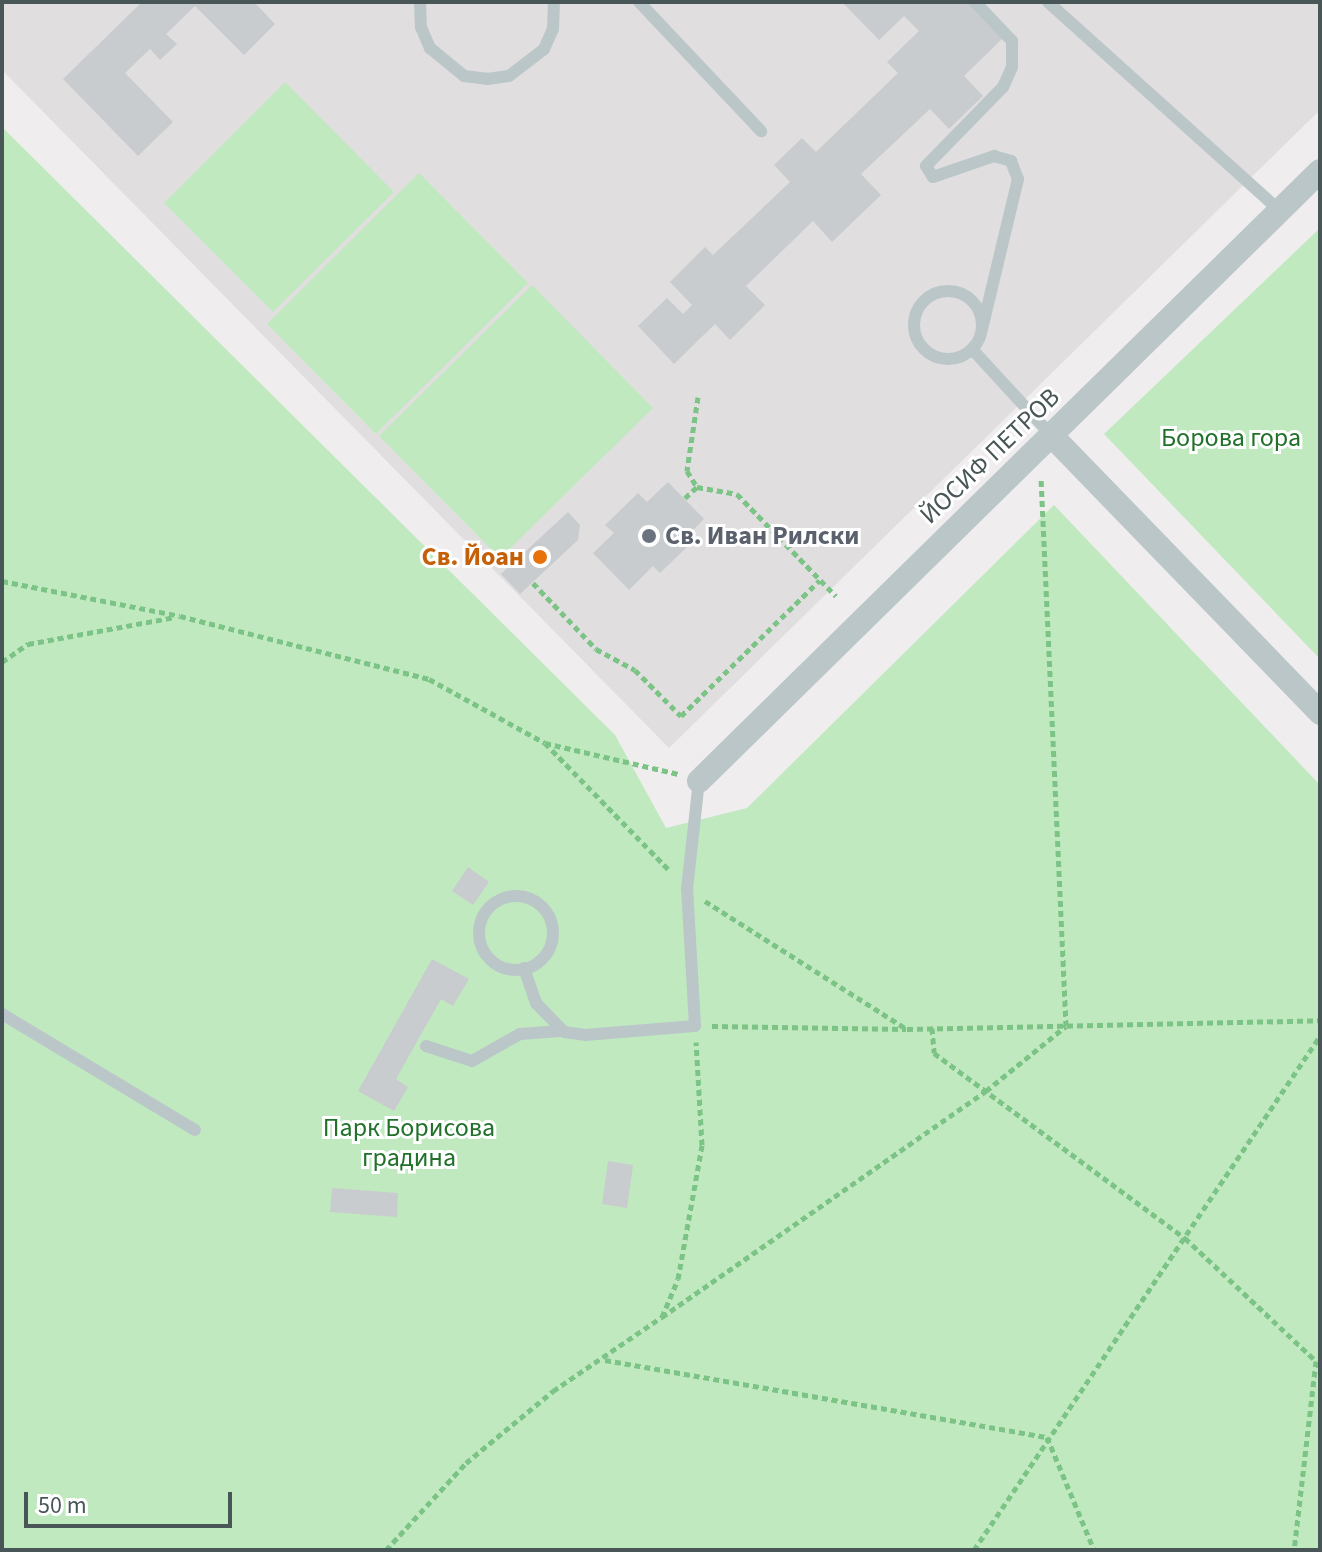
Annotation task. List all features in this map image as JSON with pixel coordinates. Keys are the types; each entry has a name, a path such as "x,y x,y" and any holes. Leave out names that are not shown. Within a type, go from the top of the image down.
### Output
{"street":[{"name":"ЙОСИФ ПЕТРОВ","path":"699,781 1320,171"},
{"path":"1051,435 1320,713"}],"lane":[{"path":"420,2 421,27 430,48 464,76 487,79 509,76 544,49 553,29 554,2"},
{"path":"639,2 761,131"},
{"path":"975,2 1012,41 1012,67 1003,87 926,166 933,177 994,156 1011,161 1018,179 982,329 972,349 953,359 931,355 914,328 919,307 937,293 959,292 978,306 982,329"},
{"path":"1048,2 1280,211"},
{"path":"972,349 1051,435"},
{"path":"426,1046 472,1061 520,1034 564,1032 585,1035 695,1026 687,889 699,781"},
{"path":"505,897 529,898 548,914 552,926 548,951 524,968 495,963 481,945 480,921 505,897"},
{"path":"524,968 536,1003 564,1032"},
{"path":"2,1014 195,1130"}],"path":[{"path":"1046,389 1052,397"},
{"path":"698,397 687,471 697,487 737,494 836,596"},
{"path":"1004,431 1011,438"},
{"path":"1041,470 1066,1026"},
{"path":"685,498 697,487"},
{"path":"533,583 596,649 635,670 681,716 820,580"},
{"path":"2,581 180,616 429,679 545,743 661,769"},
{"path":"2,662 28,644 180,616"},
{"path":"545,743 687,889 907,1029"},
{"path":"662,1317 678,1279 702,1145 695,1026 907,1029 1320,1020"},
{"path":"386,1550 466,1463 553,1391 604,1360 986,1091 1066,1026"},
{"path":"932,1028 934,1053 1185,1238 1316,1361 1294,1550"},
{"path":"974,1550 1047,1437 1320,1036"},
{"path":"604,1360 1047,1437"},
{"path":"1047,1437 1094,1550"}],"shaded area":[{"path":"2,2 1320,2 1320,110 669,748 2,70"}],"green space":[{"path":"285,82 394,192 273,312 164,203"},
{"name":"Парк Борисова градина","path":"2,127 615,735 666,828 747,808 1054,505 1320,785 1320,1550 2,1550"},
{"path":"419,173 528,283 376,434 267,324"},
{"name":"Борова гора","path":"1320,228 1320,659 1104,434"},
{"path":"532,285 653,408 500,558 379,436"}],"building":[{"path":"142,2 254,2 275,24 244,55 195,6 166,34 177,44 160,60 150,49 125,73 173,122 138,156 63,79"},
{"path":"842,2 969,2 1003,38 964,76 983,96 949,129 930,109 861,174 881,195 832,242 813,221 746,286 765,305 730,340 715,324 674,364 638,326 667,298 683,314 692,305 670,282 705,247 713,255 790,182 774,165 802,138 816,152 898,73 887,62 919,31 904,16 879,40"},
{"name":"Св. Иван Рилски","path":"668,482 704,519 684,539 689,545 660,573 653,566 629,590 593,553 614,533 605,525 638,493 647,502"},
{"name":"Св. Йоан","path":"568,512 580,525 578,540 520,594 501,574"},
{"path":"468,867 489,882 473,905 452,891"},
{"path":"432,959 469,979 453,1006 441,999 396,1079 408,1087 394,1111 358,1091"},
{"path":"608,1161 633,1165 627,1208 602,1204"},
{"path":"332,1188 398,1193 397,1217 330,1212"}],"place":[{"name":"Св. Иван Рилски","path":"649,536"},
{"name":"Св. Йоан","path":"540,557"}]}
